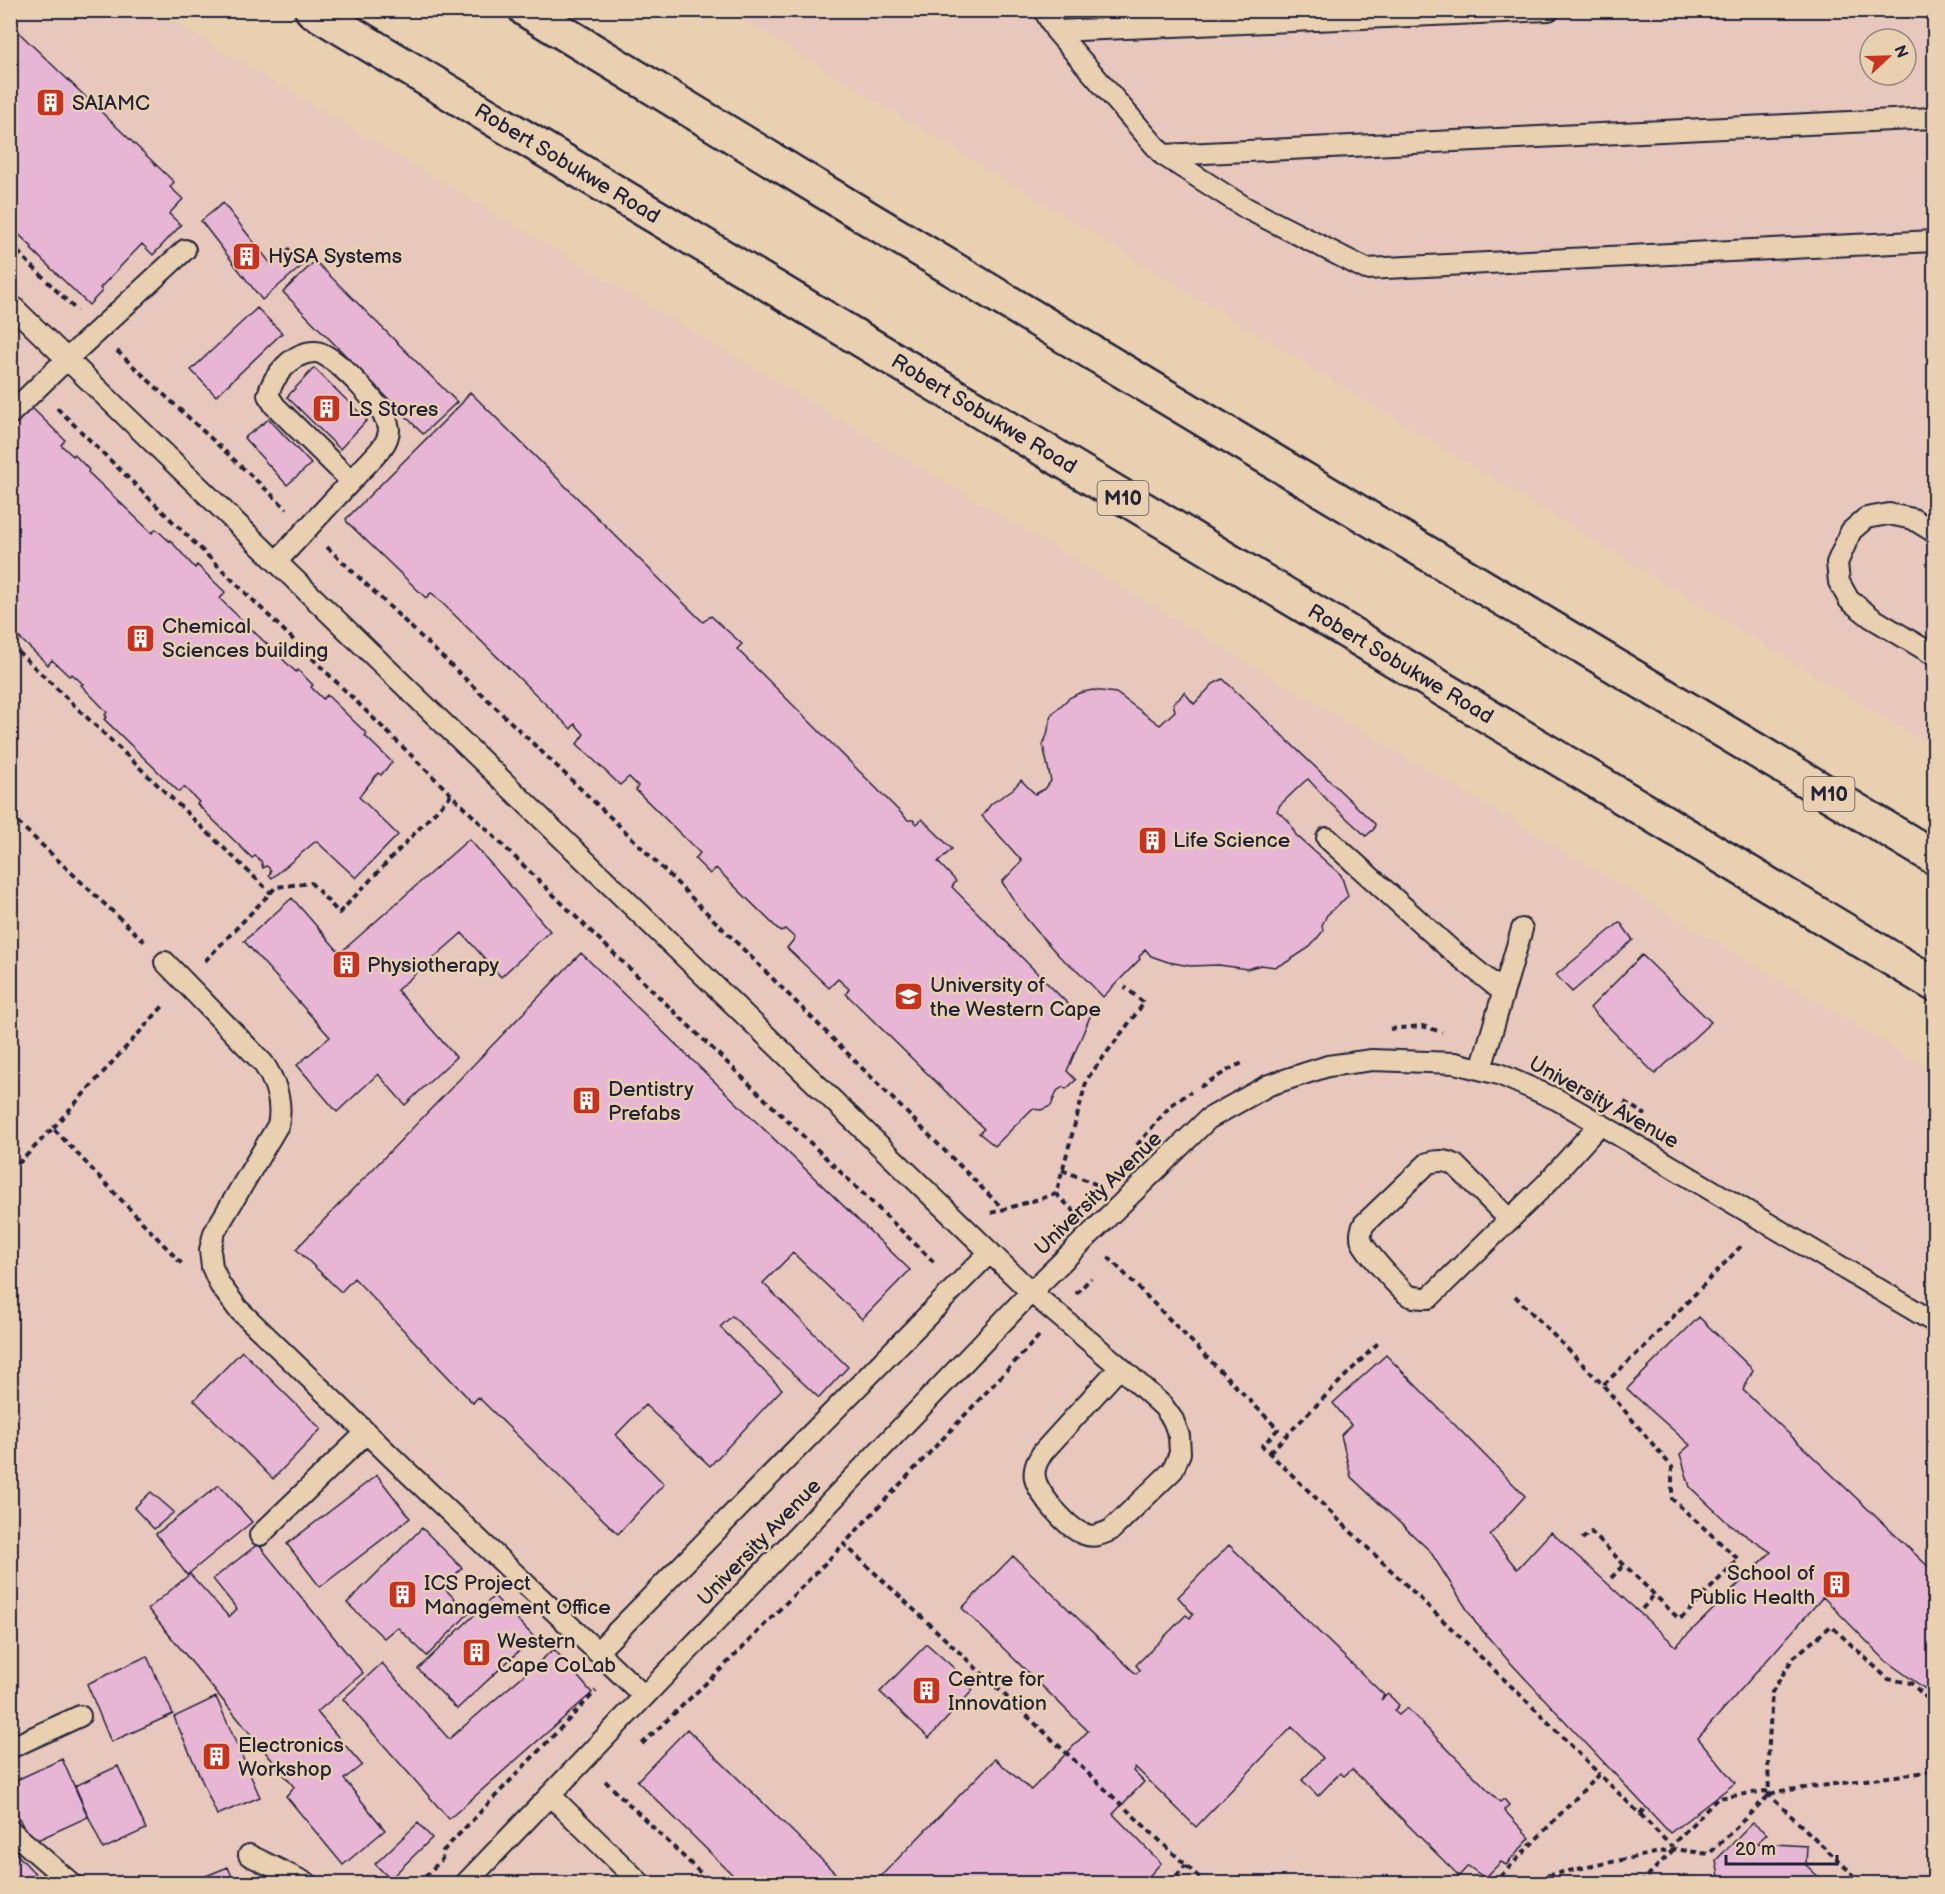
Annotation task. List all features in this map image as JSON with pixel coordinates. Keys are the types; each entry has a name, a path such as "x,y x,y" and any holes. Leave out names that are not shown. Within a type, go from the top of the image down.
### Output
{"main road":[{"name":"Robert Sobukwe Road","path":"312,10 1935,984"},
{"name":"M10","path":"526,10 943,263 1935,856"}],"lane":[{"path":"1044,10 1056,31 1163,155 1246,208 1366,269 1935,241"},
{"path":"1056,31 1550,10"},
{"path":"1163,155 1935,118"},
{"path":"10,414 185,250"},
{"path":"10,304 1031,1292 1120,1367 1163,1406 1173,1420 1179,1436 1180,1453 1173,1470 1111,1530 1098,1536 1085,1535 1070,1526 1039,1489 1035,1476 1036,1464 1043,1452 1120,1367"},
{"path":"277,561 351,481 386,442 389,429 384,415 374,400 329,357 316,352 303,354 289,363 271,384 267,395 275,406 351,481"},
{"path":"1935,532 1913,519 1889,514 1866,518 1851,531 1837,563 1839,582 1850,600 1872,618 1935,655"},
{"path":"1327,838 1450,949 1503,992"},
{"path":"1481,1069 1522,929"},
{"path":"165,962 263,1063 279,1095 278,1125 214,1233 210,1250 212,1267 220,1285 238,1309 644,1696"},
{"name":"University Avenue","path":"465,1884 1031,1292 1208,1119 1269,1085 1328,1066 1372,1060 1455,1063 1499,1074 1558,1100 1935,1322"},
{"path":"1510,1220 1455,1165 1438,1160 1428,1163 1364,1224 1361,1240 1365,1249 1401,1290 1409,1296 1429,1298 1510,1220 1546,1184 1600,1124"},
{"path":"597,1652 990,1252"},
{"path":"260,1535 366,1433"},
{"path":"10,1748 80,1716"},
{"path":"550,1795 640,1884"},
{"path":"10,1830 72,1884"},
{"path":"249,1855 308,1884"}],"path":[{"path":"10,244 97,331 628,834 1004,1210"},
{"path":"36,389 451,795 935,1263"},
{"path":"10,644 271,892"},
{"path":"53,1128 276,887 311,884 339,913 451,795"},
{"path":"10,814 165,962"},
{"path":"1125,987 1144,1003 1088,1079 1056,1194 1114,1249 1107,1259 1278,1429 1262,1446 1539,1713 1672,1847"},
{"path":"1388,1030 1422,1026 1488,1045"},
{"path":"1132,1150 1171,1105 1235,1066 1256,1059"},
{"path":"1623,1101 1653,1119"},
{"path":"1062,1170 1101,1186"},
{"path":"1603,1385 1645,1346 1746,1240"},
{"path":"638,1749 721,1669 844,1544 1098,1270"},
{"path":"1515,1296 1603,1385 1672,1467 1672,1499 1738,1559 1679,1619 1591,1532 1582,1539"},
{"path":"1269,1453 1379,1342"},
{"path":"844,1544 1206,1884"},
{"path":"1611,1578 1624,1565"},
{"path":"1642,1609 1654,1595"},
{"path":"1769,1795 1768,1760 1772,1692 1793,1658 1831,1626 1888,1678 1911,1683 1935,1705"},
{"path":"1506,1884 1672,1847 1709,1854 1769,1795 1781,1791 1935,1771"},
{"path":"613,1773 604,1781 712,1884"},
{"path":"1493,1884 1599,1774"},
{"path":"1640,1884 1718,1798 1766,1791 1863,1884"},
{"path":"1640,1814 1646,1806"},
{"path":"1169,1884 1186,1865"},
{"path":"1918,1884 1935,1867"}],"shaded area":[{"name":"University of the Western Cape","path":"11,11 155,11 1934,1072 1934,1883 11,1884"},
{"path":"729,11 1934,11 1934,748"}],"building":[{"name":"SAIAMC","path":"10,24 174,182 170,187 183,199 169,214 181,225 153,255 142,244 100,288 102,291 89,305 10,226"},
{"name":"HySA Systems","path":"223,203 271,264 289,248 302,266 262,300 201,221"},
{"path":"315,261 457,402 423,434 283,292"},
{"path":"257,308 282,333 216,396 191,370"},
{"name":"LS Stores","path":"314,368 367,420 340,449 287,397"},
{"path":"470,392 703,622 711,616 742,644 737,649 908,820 913,820 917,824 922,819 952,849 938,862 956,881 952,887 1070,1006 1092,1012 1067,1071 1076,1080 1066,1089 1063,1087 1057,1091 1051,1106 1041,1110 1032,1109 995,1146 979,1133 984,1129 846,994 849,989 838,979 829,988 787,948 795,938 785,929 781,932 716,868 710,874 695,859 700,853 636,790 638,786 629,777 620,785 577,744 584,734 575,724 571,729 433,594 431,593 426,598 347,522 346,519 462,403"},
{"name":"Chemical Sciences building","path":"28,404 65,440 61,445 73,456 74,454 89,470 88,472 152,533 156,529 170,540 195,568 197,565 225,592 220,599 296,672 298,670 323,699 327,695 392,762 381,775 378,773 359,797 398,835 356,878 316,841 272,878 269,875 271,872 269,868 266,866 263,868 261,861 255,856 252,858 197,804 199,802 184,787 179,792 104,719 107,717 105,715 107,712 81,685 83,684 72,674 69,676 52,660 48,665 10,629 10,421"},
{"path":"269,419 311,464 287,485 244,438"},
{"name":"Life Science","path":"1223,679 1375,824 1374,829 1366,836 1308,779 1280,805 1277,811 1288,820 1296,835 1341,875 1348,896 1327,915 1322,925 1323,931 1310,947 1275,967 1261,965 1247,969 1219,965 1190,966 1168,962 1151,956 1145,949 1140,959 1103,997 1078,971 1061,958 1025,917 1002,882 1022,861 982,816 991,804 1013,789 1021,780 1035,794 1045,789 1051,781 1043,745 1051,715 1069,698 1093,690 1116,693 1160,725 1175,711 1173,703 1184,692 1194,704 1213,684"},
{"name":"Physiotherapy","path":"469,839 550,931 501,977 462,933 397,990 456,1057 405,1105 378,1074 337,1112 297,1065 330,1037 244,941 292,898 340,953"},
{"path":"1620,922 1633,940 1572,992 1556,975"},
{"name":"Dentistry Prefabs","path":"581,953 910,1270 862,1319 793,1253 763,1283 848,1367 819,1398 732,1316 720,1327 782,1389 710,1466 645,1405 616,1435 664,1484 618,1534 478,1397 473,1403 354,1278 341,1292 296,1249"},
{"path":"1642,955 1711,1022 1655,1074 1590,1008"},
{"name":"School of Public Health","path":"1699,1317 1753,1370 1743,1390 1934,1572 1934,1695 1886,1661 1823,1597 1698,1738 1735,1783 1670,1833 1475,1622 1430,1551 1351,1477 1341,1435 1351,1425 1333,1403 1386,1355 1525,1496 1490,1535 1517,1569 1551,1532 1676,1646 1771,1552 1730,1525 1690,1487 1680,1454 1690,1445 1627,1389"},
{"path":"242,1351 321,1429 273,1479 194,1400"},
{"path":"377,1475 410,1518 320,1587 287,1544"},
{"path":"219,1485 252,1522 187,1575 156,1534"},
{"path":"151,1492 174,1512 154,1529 134,1508"},
{"name":"ICS Project Management Office","path":"422,1528 462,1568 443,1587 469,1613 427,1656 397,1627 384,1638 347,1603"},
{"path":"258,1544 363,1673 317,1712 362,1765 344,1779 385,1830 343,1865 286,1796 294,1787 148,1609 190,1574 229,1617 237,1609 213,1579"},
{"path":"1229,1545 1384,1695 1381,1700 1388,1694 1399,1705 1394,1711 1399,1715 1407,1708 1500,1802 1504,1799 1509,1805 1504,1810 1530,1838 1506,1865 1501,1862 1485,1878 1468,1866 1459,1876 1352,1769 1344,1776 1340,1773 1318,1796 1302,1780 1323,1758 1292,1727 1196,1827 1135,1767 1133,1771 1144,1782 1113,1814 1161,1863 1142,1884 884,1884 879,1878 995,1759 1031,1790 1088,1731 962,1608 1013,1556 1136,1674 1140,1670 1136,1665 1186,1615 1190,1618 1193,1614 1178,1597"},
{"name":"Western Cape CoLab","path":"494,1596 534,1637 457,1709 418,1669"},
{"name":"Centre for Innovation","path":"927,1644 955,1669 973,1690 929,1738 880,1692"},
{"path":"554,1649 592,1693 449,1819 343,1699 382,1663 449,1739"},
{"path":"147,1656 173,1714 111,1742 87,1684"},
{"name":"Electronics Workshop","path":"216,1697 260,1797 217,1815 174,1717"},
{"path":"687,1729 846,1884 742,1884 637,1781"},
{"path":"62,1759 88,1817 31,1843 10,1799 10,1783"},
{"path":"118,1766 146,1829 103,1849 75,1786"},
{"path":"418,1823 432,1838 390,1879 375,1864"},
{"path":"1753,1823 1767,1834 1757,1843 1807,1846 1806,1865 1826,1884 1677,1884 1679,1881 1720,1882 1716,1860"},
{"path":"10,1847 45,1884 10,1884"},
{"path":"228,1867 235,1884 192,1884 191,1882"}],"place":[{"name":"SAIAMC","path":"51,103"},
{"name":"HySA Systems","path":"247,256"},
{"name":"LS Stores","path":"327,409"},
{"name":"Chemical Sciences building","path":"141,638"},
{"name":"Life Science","path":"1152,840"},
{"name":"Physiotherapy","path":"346,965"},
{"name":"University of the Western Cape","path":"909,997"},
{"name":"Dentistry Prefabs","path":"587,1101"},
{"name":"School of Public Health","path":"1836,1585"},
{"name":"ICS Project Management Office","path":"403,1595"},
{"name":"Western Cape CoLab","path":"476,1653"},
{"name":"Centre for Innovation","path":"927,1691"},
{"name":"Electronics Workshop","path":"217,1757"}]}
